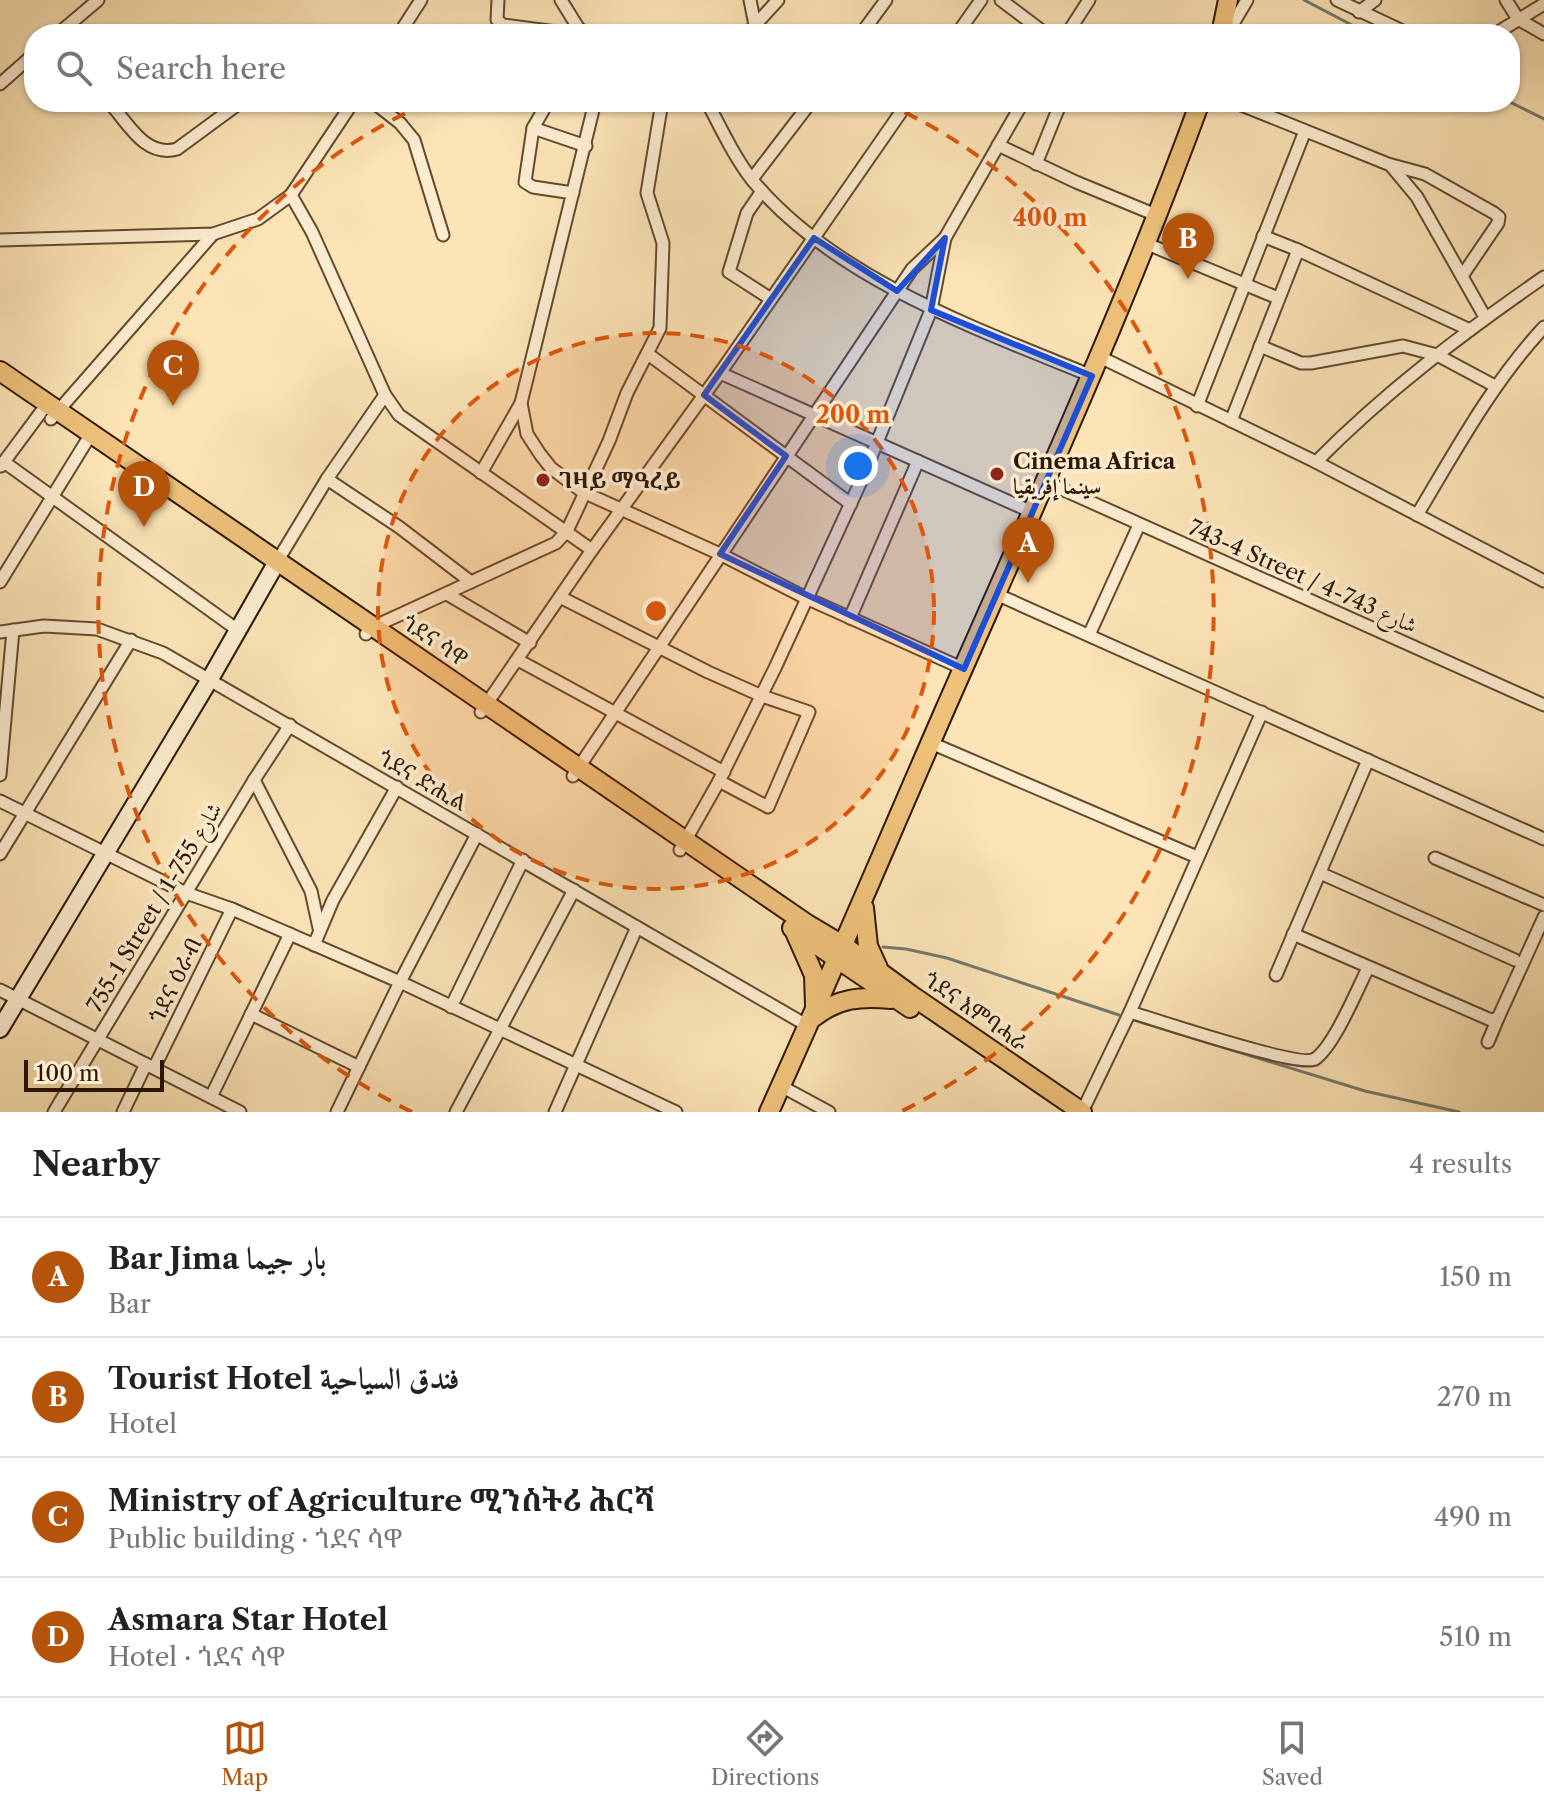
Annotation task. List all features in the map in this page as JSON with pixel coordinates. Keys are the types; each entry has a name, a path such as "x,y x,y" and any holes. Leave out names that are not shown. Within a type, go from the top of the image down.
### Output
{"main road":[{"path":"1223,24 1228,0"},
{"path":"769,1112 1092,376 1156,215 1190,112"},
{"name":"ጎደና ሳዋ","path":"0,371 86,442 276,566"},
{"name":"ጎደና ሳዋ","path":"0,383 276,566 841,953"},
{"path":"811,1019 814,975 800,927 834,929 841,926 862,904"},
{"path":"862,904 868,946 882,973"},
{"name":"ጎደና እምባሓራ","path":"841,953 882,973 1082,1112"},
{"name":"ጎደና እምባሓራ","path":"841,953 897,999 1060,1112"},
{"path":"811,1019 827,1007 848,999 897,999"}],"street":[{"path":"70,24 98,0"},
{"path":"405,24 421,0"},
{"path":"498,0 497,20 502,24"},
{"path":"561,0 576,24"},
{"path":"750,0 751,24"},
{"path":"756,24 778,0"},
{"path":"868,24 886,0"},
{"path":"964,24 981,0"},
{"path":"1001,0 1033,24"},
{"path":"1073,24 1089,0"},
{"path":"1233,24 1247,0"},
{"path":"1337,0 1386,24"},
{"path":"1359,12 1375,0"},
{"path":"1506,0 1518,19 1544,34"},
{"path":"1510,24 1544,4"},
{"path":"0,84 24,63"},
{"path":"118,112 148,147 166,152 177,149 227,112"},
{"path":"0,240 213,234 258,219 291,195 346,112"},
{"path":"386,112 414,140 443,235"},
{"path":"542,112 533,128 525,182 533,187 573,193"},
{"path":"481,473 521,403 593,112"},
{"path":"370,630 556,543 567,531 662,319 663,243 647,193 660,112"},
{"path":"713,112 752,179 814,238 931,310 1092,376"},
{"path":"752,179 803,112"},
{"path":"484,708 901,112"},
{"path":"576,771 912,269 945,238 1017,112"},
{"path":"1036,164 1057,112"},
{"path":"1258,112 1388,164 1440,181 1499,217 1462,276"},
{"path":"533,128 586,146"},
{"path":"1197,406 1305,131"},
{"path":"998,145 1156,215"},
{"path":"1388,164 1405,179 1417,197 1485,317"},
{"path":"762,191 747,213 729,272 771,299"},
{"path":"291,195 312,232 385,395 399,415 592,550"},
{"path":"213,234 2,464 52,495 239,631"},
{"path":"1263,236 1470,330"},
{"path":"683,845 762,696 851,504 931,310 945,238"},
{"path":"1145,243 1278,298"},
{"path":"1231,421 1298,250"},
{"path":"1316,462 1371,408 1485,317 1544,277"},
{"path":"1417,515 1495,386 1544,327"},
{"path":"1260,346 1301,363 1403,346 1437,355 1495,386"},
{"path":"648,354 851,504"},
{"path":"1100,357 1316,462 1544,581"},
{"path":"720,373 1032,512"},
{"path":"0,1029 327,479 385,395"},
{"path":"521,403 527,434 540,454 551,468 583,492 964,669"},
{"path":"0,582 86,442"},
{"path":"850,618 918,461"},
{"path":"327,479 399,527 471,582"},
{"name":"743-4 Street / شارع 743-4","path":"1046,482 1544,705"},
{"path":"1089,635 1139,525"},
{"path":"447,594 530,643"},
{"path":"996,594 1544,839"},
{"path":"518,660 617,711 764,806 771,804 809,712 762,696 658,648 560,597"},
{"name":"ጎደና ድሒል","path":"6,631 64,625 97,629 163,653 637,927 811,1019"},
{"path":"0,775 6,631"},
{"path":"0,854 131,640"},
{"path":"1082,1112 1130,1012 1262,712"},
{"name":"755-1 Street / شارع 755-1","path":"54,1112 290,725"},
{"path":"931,743 1197,857"},
{"path":"1276,975 1368,760"},
{"path":"254,780 311,891 319,930"},
{"path":"314,945 319,930 397,787"},
{"path":"0,801 186,893 232,909 400,982 676,1112"},
{"path":"337,1112 477,834"},
{"path":"1435,858 1544,905"},
{"path":"451,1007 523,860"},
{"path":"1320,873 1515,960"},
{"path":"456,1112 574,890"},
{"name":"ጎደና ዕራብ","path":"123,1112 232,909"},
{"path":"1488,1042 1544,917"},
{"path":"555,1112 637,927"},
{"path":"211,1097 290,934"},
{"path":"1293,934 1491,1020 1498,1018"},
{"path":"1130,1012 1276,1055 1314,1060 1339,1027 1368,968"},
{"path":"0,990 240,1112"},
{"path":"251,1014 359,1067"},
{"path":"781,1086 829,1112"}],"highlighted area":[{"path":"814,238 897,291 945,238 931,310 1092,376 964,669 720,554 786,456 704,395"}],"waterway":[{"path":"1304,0 1350,24"},
{"path":"1520,107 1544,119"},
{"path":"883,947 947,958 1119,1015"},
{"path":"1134,1020 1365,1091 1459,1112"}],"place":[{"name":"Tourist Hotel فندق السياحية","path":"1188,279"},
{"name":"Ministry of Agriculture ሚንስትሪ ሕርሻ","path":"173,406"},
{"name":"Cinema Africa سينما إفريقيا","path":"997,474"},
{"name":"ገዛይ ማዓረይ","path":"543,480"},
{"name":"Asmara Star Hotel","path":"144,527"},
{"name":"Bar Jima بار جيما","path":"1028,583"}]}
